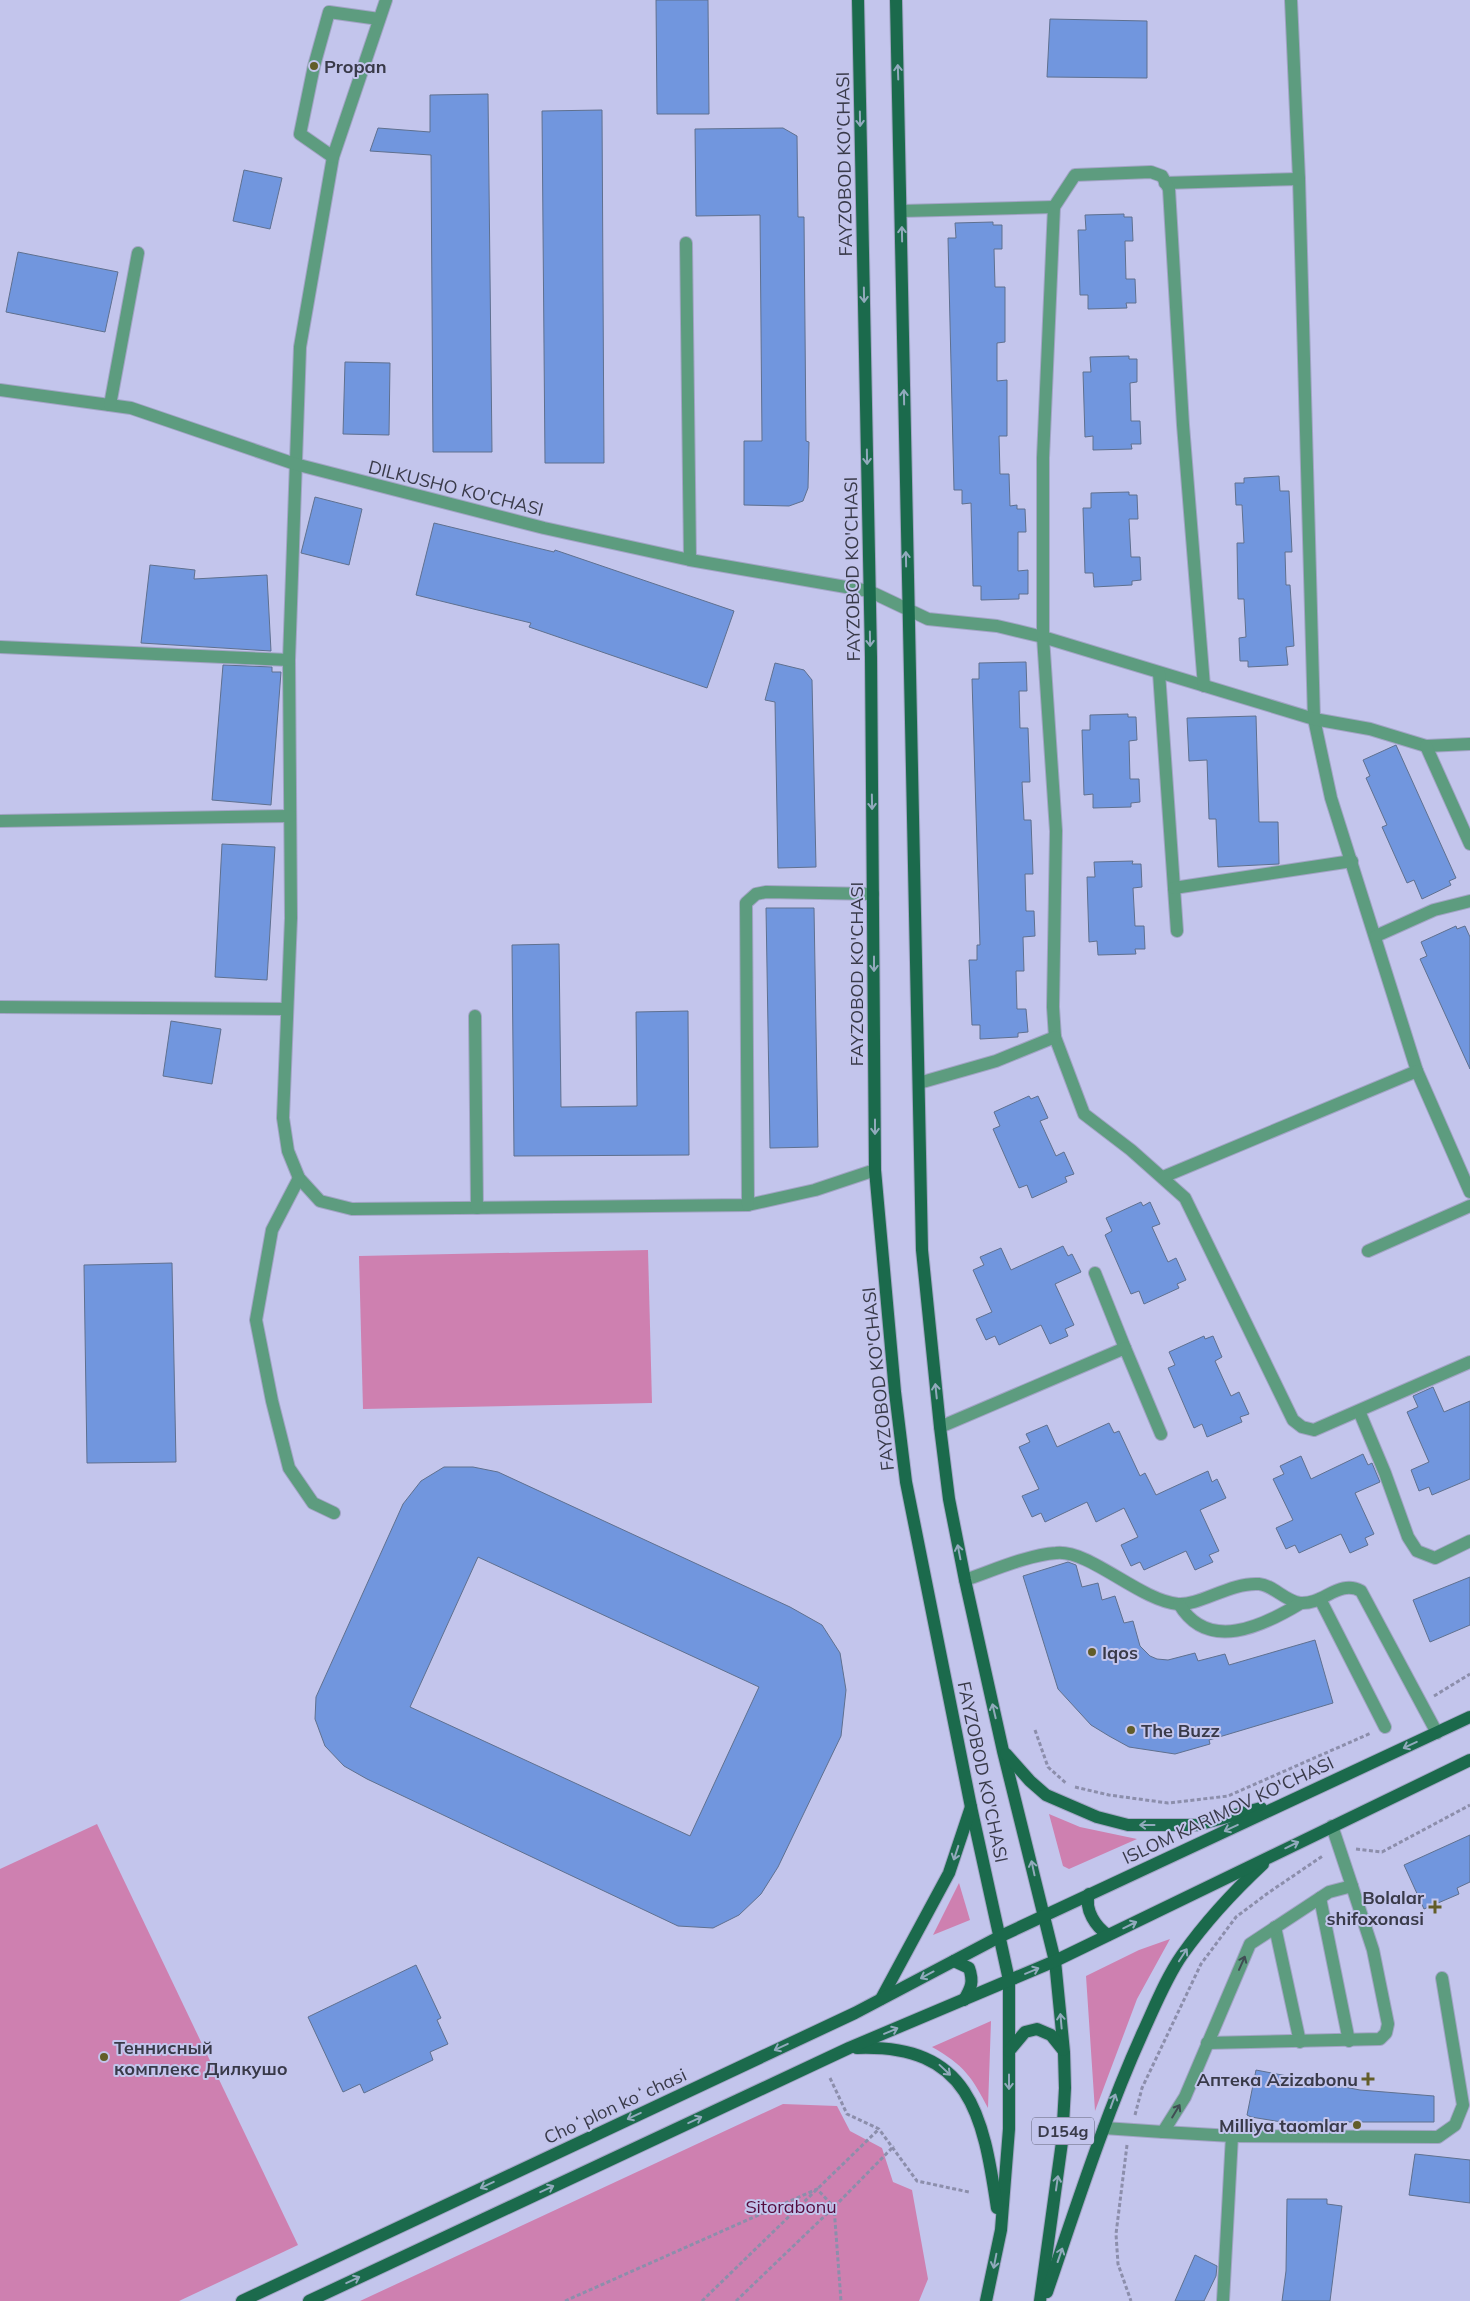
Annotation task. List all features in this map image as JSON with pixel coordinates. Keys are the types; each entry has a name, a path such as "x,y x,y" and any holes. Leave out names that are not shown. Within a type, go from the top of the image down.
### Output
{"main road":[{"name":"FAYZOBOD KO'CHASI","path":"858,0 869,591 875,1170 895,1392 906,1482 971,1807 1001,1936"},
{"path":"896,0 907,608"},
{"name":"FAYZOBOD KO'CHASI","path":"907,608 922,1250 940,1427 950,1498 965,1580 1003,1751 1028,1846 1043,1916"},
{"name":"ISLOM KARIMOV KO'CHASI","path":"1001,1936 1470,1717"},
{"path":"1003,1751 1030,1781 1046,1795 1097,1817 1128,1824 1198,1825 1297,1798"},
{"path":"309,2301 849,2048 1055,1961 1470,1760"},
{"path":"880,1999 930,1912 949,1873 971,1807"},
{"path":"1042,2301 1123,2076 1162,1991 1181,1956 1204,1924 1232,1893 1272,1855"},
{"path":"1089,1894 1089,1906 1094,1920 1108,1935"},
{"name":"D154g","path":"1042,2301 1062,2142 1064,2052 1055,1961 1043,1916"},
{"name":"D154g","path":"986,2301 1001,2230 1009,2129 1009,1980 1001,1936"},
{"name":"Choʻplon koʻchasi","path":"242,2301 880,1999 1001,1936"},
{"path":"954,1961 969,1968 972,1976 972,1987 964,2000"},
{"path":"1010,2051 1025,2032 1036,2029 1051,2035 1064,2052"},
{"path":"849,2048 884,2047 916,2053 944,2067 968,2097 978,2121 989,2155 1001,2230"}],"street":[{"path":"386,0 333,157 300,347 289,660 291,918 284,1135 299,1178 320,1201 352,1209 748,1205 815,1190 875,1170"},
{"path":"1291,0 1299,179 1314,719 1331,798 1417,1071 1470,1192"},
{"path":"333,157 300,134 314,66 329,12 379,19"},
{"path":"1204,686 1183,425 1168,189 1162,176 1151,172 1075,175 1054,207 1043,458 1043,637 1056,832 1053,1007 1055,1037 1084,1114 1163,1176 1185,1198 1293,1420 1302,1427 1314,1430 1470,1362"},
{"path":"1165,182 1299,179"},
{"path":"901,211 1054,207"},
{"path":"686,243 690,560"},
{"path":"110,405 138,253"},
{"name":"DILKUSHO KO'CHASI","path":"0,390 130,408 295,464 544,528 690,560 869,591 928,619 997,626 1043,637 1314,719 1370,729 1426,746 1470,744"},
{"path":"0,647 289,660"},
{"path":"1159,673 1177,931"},
{"path":"1426,746 1470,844"},
{"path":"0,821 290,816"},
{"path":"1174,888 1352,861"},
{"path":"748,1205 746,904 756,894 766,892 873,894"},
{"path":"1376,936 1434,910 1469,902"},
{"path":"0,1007 287,1009"},
{"path":"475,1016 477,1208"},
{"path":"919,1083 996,1061 1055,1037"},
{"path":"1163,1176 1417,1071"},
{"path":"299,1178 272,1230 256,1320 272,1401 290,1468 313,1503 334,1513"},
{"path":"1368,1252 1470,1206"},
{"path":"1095,1272 1162,1434"},
{"path":"940,1427 1125,1348"},
{"path":"1359,1411 1385,1472 1408,1537 1417,1551 1435,1558 1470,1541"},
{"path":"965,1580 1057,1552 1077,1555 1130,1586 1159,1599 1179,1604 1232,1588 1260,1584 1290,1600 1301,1603"},
{"path":"1179,1604 1186,1616 1208,1631 1227,1632 1251,1628 1285,1613 1301,1603 1320,1599 1342,1588 1352,1586 1360,1591 1437,1732"},
{"path":"1320,1599 1385,1727"},
{"path":"1207,2043 1349,2041 1380,2039 1386,2033 1388,2024 1373,1950 1332,1826"},
{"path":"1163,2132 1184,2097 1250,1944 1329,1892 1352,1886"},
{"path":"1320,1898 1349,2041"},
{"path":"1276,1927 1300,2042"},
{"path":"1104,2128 1232,2136 1438,2137 1455,2125 1463,2104 1442,1978"},
{"path":"1223,2301 1232,2136"}],"path":[{"path":"1431,1698 1470,1674"},
{"path":"1035,1730 1048,1766 1068,1786 1109,1796 1168,1803 1228,1796 1385,1727"},
{"path":"1382,1852 1470,1805"},
{"path":"830,2078 847,2114 879,2129 894,2146 917,2181 969,2192"},
{"path":"702,2301 879,2129"},
{"path":"736,2301 834,2207 894,2146"},
{"path":"1124,2155 1116,2234 1118,2264 1131,2301"},
{"path":"817,2189 834,2207 842,2301"},
{"path":"566,2301 817,2189"}],"green space":[{"path":"648,1250 652,1403 363,1409 359,1256"},
{"path":"1049,1814 1080,1827 1137,1839 1069,1869 1063,1866"},
{"name":"Теннисный комплекс Дилкушо","path":"97,1824 298,2245 179,2301 0,2301 0,1869"},
{"path":"959,1883 970,1920 933,1935"},
{"path":"1170,1939 1137,1999 1095,2111 1086,1976 1139,1950"},
{"path":"991,2021 988,2108 972,2080 960,2066 932,2047"},
{"name":"Sitorabonu","path":"783,2104 837,2106 850,2131 882,2148 893,2182 912,2190 928,2279 919,2301 360,2301"}],"building":[{"path":"656,0 708,0 709,114 657,114"},
{"path":"1050,19 1147,21 1147,78 1047,77"},
{"path":"488,94 492,452 433,452 431,155 370,151 378,128 430,132 430,95"},
{"path":"602,110 604,463 545,463 542,111"},
{"path":"783,128 797,136 798,217 804,217 806,441 809,442 808,488 803,501 789,506 744,505 744,441 762,441 760,215 696,216 695,129"},
{"path":"244,170 282,178 270,229 233,221"},
{"path":"1124,214 1124,217 1132,217 1133,241 1125,241 1126,279 1135,279 1136,303 1126,303 1127,308 1088,309 1088,295 1080,295 1078,230 1086,230 1085,215"},
{"path":"993,222 993,225 1002,225 1002,249 994,249 995,287 1005,287 1005,342 997,343 997,381 1007,380 1007,436 999,436 1000,474 1009,474 1010,506 1017,505 1017,509 1025,509 1026,532 1018,532 1018,571 1028,570 1028,594 1019,594 1019,599 981,600 981,586 973,586 971,503 962,504 962,490 954,490 948,238 956,238 955,223"},
{"path":"18,252 118,272 105,332 6,312"},
{"path":"1129,356 1129,359 1137,359 1137,382 1130,383 1131,421 1140,421 1141,444 1131,444 1132,449 1093,450 1093,436 1085,437 1083,372 1091,372 1090,357"},
{"path":"345,362 390,363 389,435 343,434"},
{"path":"1279,476 1280,491 1289,491 1292,552 1285,552 1286,585 1290,585 1294,646 1286,647 1288,665 1248,667 1248,661 1240,661 1239,638 1246,637 1244,599 1238,599 1237,543 1244,543 1242,505 1236,505 1235,483 1244,483 1244,478"},
{"path":"1129,492 1129,495 1137,495 1138,519 1129,519 1131,557 1140,557 1141,580 1132,581 1132,585 1094,587 1093,573 1085,573 1083,508 1091,508 1091,493"},
{"path":"315,497 362,509 349,565 301,553"},
{"path":"434,523 554,552 555,550 734,611 707,688 529,627 531,623 416,595"},
{"path":"150,565 195,570 194,579 267,575 271,651 141,643"},
{"path":"1026,662 1027,691 1019,691 1020,728 1028,728 1030,782 1022,782 1024,820 1031,820 1033,874 1025,874 1026,911 1034,911 1035,936 1023,937 1024,971 1016,971 1017,1009 1026,1009 1028,1032 1018,1033 1018,1037 980,1039 980,1025 972,1025 969,960 977,960 977,945 980,945 972,679 979,679 979,663"},
{"path":"775,663 804,670 812,680 816,867 778,868 775,702 765,700"},
{"path":"223,665 272,667 272,672 281,672 271,805 212,800"},
{"path":"1128,714 1128,717 1136,717 1137,740 1129,741 1130,779 1139,779 1140,802 1131,803 1131,807 1093,808 1093,794 1084,795 1082,730 1090,730 1090,715"},
{"path":"1256,716 1259,822 1278,822 1279,864 1218,867 1216,819 1209,819 1207,760 1189,761 1187,718"},
{"path":"1396,745 1456,878 1449,881 1451,885 1422,899 1414,880 1407,883 1382,827 1387,825 1366,778 1370,776 1363,760"},
{"path":"222,844 275,847 267,980 215,977"},
{"path":"1133,861 1132,864 1141,864 1142,887 1133,888 1135,926 1144,926 1145,949 1135,949 1136,954 1098,955 1097,941 1089,942 1087,877 1095,877 1094,862"},
{"path":"766,908 814,908 818,1147 770,1148"},
{"path":"1456,926 1457,929 1465,926 1470,937 1470,1069 1420,959 1427,956 1421,942"},
{"path":"559,944 561,1107 637,1106 636,1012 688,1011 689,1155 514,1156 512,945"},
{"path":"171,1021 221,1029 212,1084 163,1076"},
{"path":"1029,1096 1031,1099 1038,1096 1048,1118 1040,1121 1056,1156 1064,1152 1074,1174 1065,1177 1067,1182 1032,1198 1027,1185 1019,1188 993,1129 1000,1126 994,1112"},
{"path":"1141,1202 1143,1206 1150,1202 1160,1224 1152,1227 1168,1262 1176,1258 1186,1280 1177,1284 1179,1288 1144,1304 1139,1291 1131,1294 1105,1235 1112,1231 1106,1218"},
{"path":"1063,1246 1068,1256 1072,1254 1081,1272 1055,1284 1074,1325 1065,1329 1068,1336 1050,1344 1041,1325 999,1345 995,1336 986,1340 976,1319 992,1312 973,1270 984,1265 980,1257 1001,1248 1011,1270"},
{"path":"172,1263 176,1462 87,1463 84,1265"},
{"path":"1204,1336 1205,1339 1213,1336 1222,1357 1215,1361 1231,1396 1239,1392 1249,1414 1240,1417 1242,1422 1207,1437 1202,1424 1194,1428 1168,1368 1175,1365 1169,1352"},
{"path":"1433,1387 1444,1412 1470,1401 1470,1479 1432,1495 1429,1487 1419,1491 1411,1470 1429,1462 1407,1412 1418,1407 1413,1396"},
{"path":"1109,1423 1114,1433 1119,1431 1140,1476 1145,1473 1156,1495 1208,1471 1212,1482 1217,1479 1226,1498 1200,1510 1219,1551 1209,1555 1213,1562 1195,1570 1186,1551 1144,1570 1140,1562 1131,1566 1121,1545 1138,1537 1124,1508 1096,1522 1087,1502 1045,1522 1041,1513 1032,1517 1022,1496 1039,1489 1019,1447 1030,1442 1026,1434 1047,1425 1057,1447"},
{"path":"1363,1454 1368,1465 1372,1463 1380,1482 1355,1493 1374,1534 1365,1538 1368,1545 1350,1553 1341,1534 1299,1553 1295,1545 1286,1549 1276,1528 1293,1520 1273,1479 1284,1474 1280,1466 1301,1456 1311,1479"},
{"path":"444,1467 473,1467 498,1472 790,1607 822,1625 840,1653 846,1690 841,1736 778,1867 761,1894 739,1915 713,1928 678,1926 367,1779 344,1766 325,1746 315,1719 316,1697 403,1504 421,1481","holes":["478,1557 759,1687 690,1836 410,1707"]},
{"path":"1068,1562 1076,1565 1082,1587 1098,1583 1102,1600 1115,1596 1124,1623 1133,1621 1140,1646 1150,1656 1157,1659 1168,1660 1195,1653 1198,1661 1225,1654 1229,1665 1315,1640 1333,1703 1209,1740 1210,1744 1175,1754 1129,1747 1091,1725 1058,1689 1023,1576"},
{"path":"1470,1577 1470,1625 1430,1642 1413,1600"},
{"name":"Bolalar shifoxonasi","path":"1470,1835 1470,1882 1457,1888 1459,1894 1424,1909 1404,1865"},
{"path":"416,1965 441,2018 437,2020 448,2044 430,2052 433,2060 364,2093 360,2084 343,2092 308,2017"},
{"path":"1256,2070 1360,2090 1434,2096 1434,2122 1306,2122 1306,2126 1251,2117 1247,2115"},
{"path":"1415,2154 1470,2160 1470,2203 1409,2195"},
{"path":"1287,2199 1327,2199 1327,2204 1342,2206 1330,2301 1282,2301 1286,2271"},
{"path":"1195,2255 1217,2266 1216,2276 1204,2301 1175,2301"}],"place":[{"name":"Propan","path":"314,66"},
{"name":"Iqos","path":"1092,1652"},
{"name":"The Buzz","path":"1131,1730"},
{"name":"Bolalar shifoxonasi","path":"1435,1907"},
{"name":"Теннисный комплекс Дилкушо","path":"104,2057"},
{"name":"Аптека Azizabonu","path":"1368,2079"},
{"name":"Milliya taomlar","path":"1357,2125"}]}
